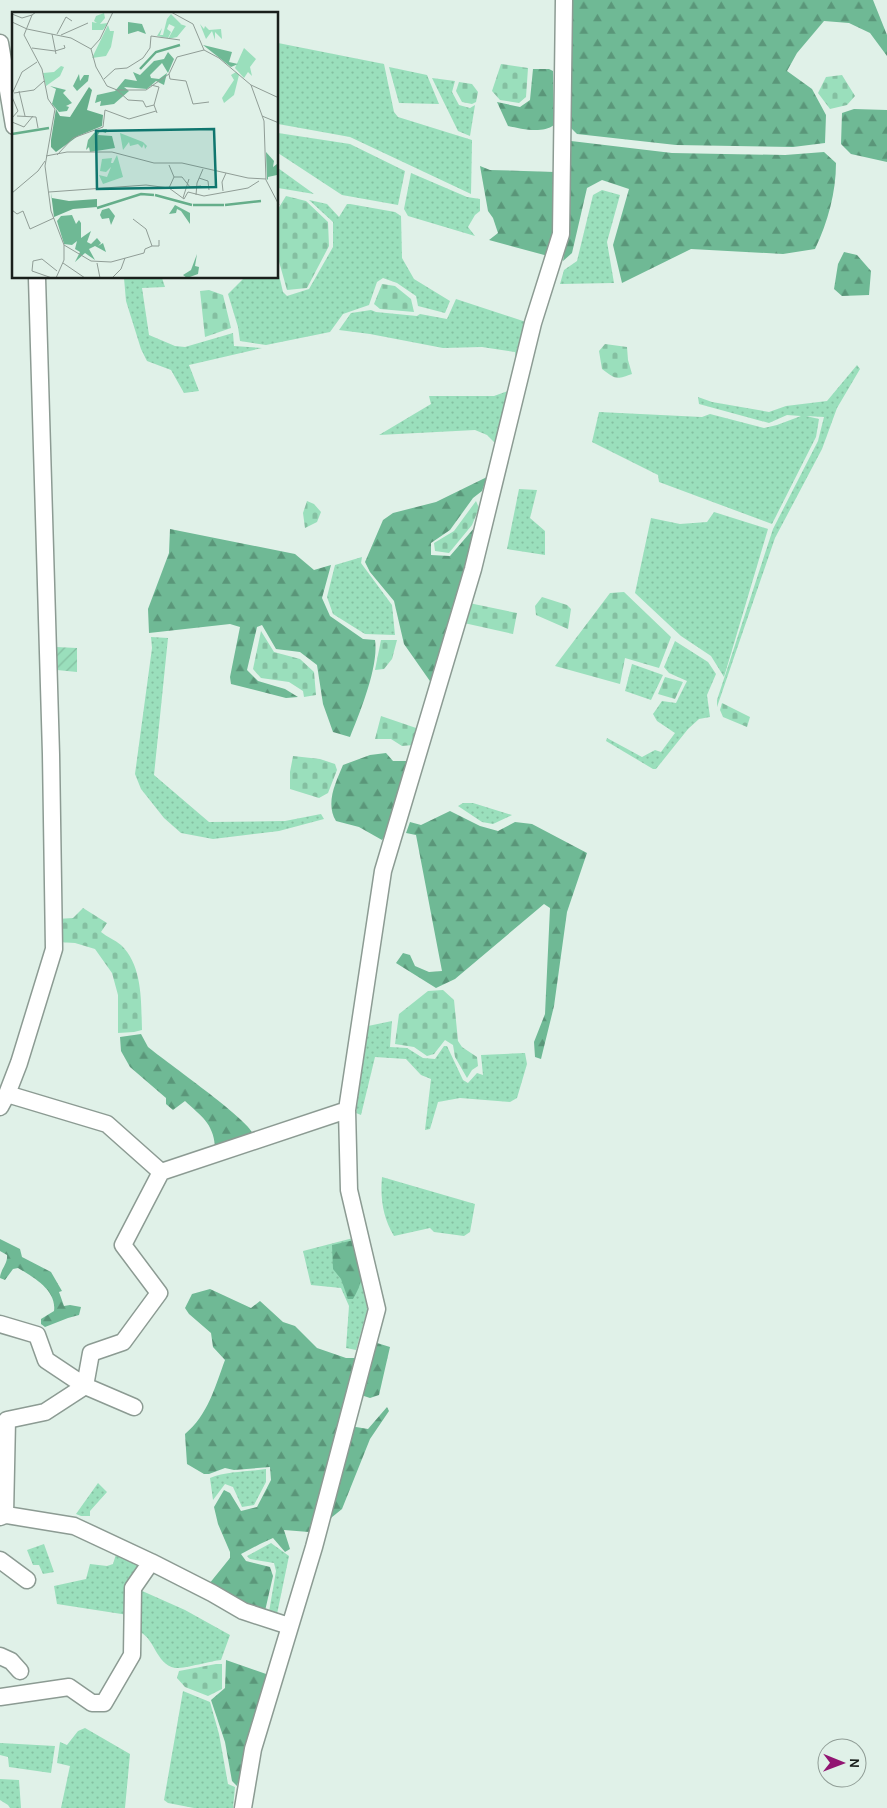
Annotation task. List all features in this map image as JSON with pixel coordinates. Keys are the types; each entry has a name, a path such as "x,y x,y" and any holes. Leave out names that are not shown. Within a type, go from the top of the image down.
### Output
{"street":[{"path":"243,1808 254,1750 289,1626 314,1547 377,1308 349,1190 347,1110 383,871 473,569 533,324 561,234 564,0"},
{"path":"0,43 12,114"},
{"path":"37,279 51,754 54,949 19,1063 3,1100 107,1124 162,1172"},
{"path":"289,1626 244,1611 212,1592 74,1526 2,1515 7,1420 45,1412 85,1386 91,1353 123,1342 159,1293 122,1245 162,1172 347,1110"},
{"path":"0,1324 37,1334 46,1360 85,1386 134,1407"},
{"path":"0,1560 28,1580"},
{"path":"0,1696 69,1687 92,1703 104,1702 132,1655 133,1588 151,1562"},
{"path":"0,1656 11,1661 20,1671"}],"green space":[{"path":"570,0 873,0 887,35 887,56 870,33 849,23 824,21 797,53 787,71 812,89 826,115 825,143 793,147 676,145 577,134 569,126"},
{"path":"279,43 384,64 394,112 398,117 472,140 471,194 350,137 279,124"},
{"path":"501,64 528,68 526,97 519,103 500,100 492,91"},
{"path":"389,67 427,75 439,104 399,103"},
{"path":"533,69 549,69 553,71 554,125 538,130 508,126 497,102 520,107 530,100"},
{"path":"842,75 855,96 847,105 830,109 818,93 826,77"},
{"path":"432,78 455,81 452,92 459,105 470,108 475,105 470,136 458,131"},
{"path":"459,82 472,84 478,92 476,102 472,104 462,102 456,91"},
{"path":"854,109 887,110 887,162 851,154 841,144 842,113"},
{"path":"279,133 350,144 405,171 398,205 342,195 279,154"},
{"path":"571,141 672,153 785,155 824,152 836,163 835,185 824,228 815,249 783,254 691,249 622,283 613,245 629,189 602,180 587,188 572,253 563,261 570,219"},
{"path":"480,166 490,170 555,172 555,234 548,256 489,240 498,233 493,218 488,211"},
{"path":"279,169 314,194 279,188"},
{"path":"411,173 467,197 480,199 480,211 475,215 468,227 475,236 408,216 404,209"},
{"path":"602,190 620,195 607,242 614,283 560,284 564,270 577,261 593,195"},
{"path":"286,196 306,201 328,222 329,246 307,288 287,290 279,262 279,207"},
{"path":"309,200 327,204 339,217 347,204 395,212 401,216 402,258 414,279 450,301 445,313 418,306 416,296 397,283 383,278 377,282 369,305 343,314 330,332 266,345 240,341 238,327 228,294 243,279 279,279 279,275 283,292 287,296 309,289 333,247 333,222"},
{"path":"844,252 857,255 871,271 869,295 842,296 834,289 838,264"},
{"path":"124,279 162,279 165,287 142,288 149,335 175,346 185,347 233,333 234,346 262,348 189,365 199,391 184,393 171,370 147,361 141,349 126,301"},
{"path":"382,284 395,286 411,299 414,312 380,309 374,304"},
{"path":"209,290 223,295 231,328 205,337 200,291"},
{"path":"456,299 526,322 516,363 515,352 482,347 443,348 339,330 351,313 371,310 417,316 420,314 447,319"},
{"path":"605,344 627,347 632,374 616,378 602,369 599,351"},
{"path":"857,365 860,369 837,408 822,449 775,538 717,707 717,700 773,529 818,441 824,417 806,416 819,419 816,437 772,524 659,482 658,475 592,442 599,412 702,417 710,414 764,428 801,416 787,415 769,423 699,404 698,397 712,402 769,412 786,406 827,401"},
{"path":"508,391 496,444 487,435 475,430 379,435 431,404 429,396 494,396"},
{"path":"487,477 482,491 473,498 450,530 431,543 431,555 450,556 475,527 485,505 432,684 404,644 394,601 370,572 365,562 383,520 393,513 436,502"},
{"path":"519,489 537,490 530,518 545,531 545,555 507,549"},
{"path":"307,501 314,504 321,512 317,522 305,528 303,513"},
{"path":"476,501 479,508 472,525 449,553 435,551 434,543 454,531"},
{"path":"714,512 768,529 724,677 711,656 681,636 635,593 651,518 680,524 707,522"},
{"path":"170,529 295,554 314,570 331,565 322,598 330,616 363,639 375,640 374,663 371,676 350,737 333,732 323,704 317,665 300,652 276,649 262,625 257,627 247,670 258,681 285,689 298,697 286,698 231,684 230,677 240,627 230,624 149,633 148,609 169,553"},
{"path":"362,557 361,563 392,605 395,635 365,634 333,614 327,597 335,565"},
{"path":"624,592 671,637 659,668 625,658 620,684 555,666 610,593"},
{"path":"542,597 567,605 571,609 568,629 536,615 535,606"},
{"path":"469,603 517,613 513,634 464,623"},
{"path":"261,631 274,652 300,659 314,672 316,695 304,697 303,691 289,682 261,678 253,669"},
{"path":"151,637 168,638 154,775 209,822 285,821 321,814 324,819 279,831 213,839 181,833 164,818 141,789 135,774 152,648"},
{"path":"381,640 397,640 392,659 384,669 375,670"},
{"path":"675,641 708,662 716,674 707,695 710,717 699,719 688,729 656,769 653,769 606,741 607,738 642,757 655,750 661,752 675,733 657,721 653,714 662,701 676,703 687,681 669,673 664,667"},
{"path":"56,647 77,648 77,672 57,670"},
{"path":"632,664 663,675 651,700 625,691"},
{"path":"665,677 683,682 675,699 658,694"},
{"path":"722,703 750,717 747,727 723,717 720,710"},
{"path":"381,716 419,729 413,745 402,746 391,739 375,739"},
{"path":"386,753 393,761 408,761 386,834 382,840 359,827 336,821 331,807 335,785 343,765 370,755"},
{"path":"293,756 320,759 335,764 337,770 328,793 319,798 290,789 290,772"},
{"path":"463,803 473,803 512,815 493,824 482,822 458,806"},
{"path":"450,811 480,826 498,831 515,822 532,824 587,853 567,912 554,1006 541,1059 535,1057 534,1042 545,1014 550,908 544,904 455,979 436,988 396,963 403,953 410,955 415,966 429,972 442,971 416,835 406,833 410,822 421,825"},
{"path":"83,908 107,923 101,932 121,945 133,963 139,985 142,1030 118,1033 118,995 112,973 95,949 75,943 58,942 57,919 73,918"},
{"path":"443,990 454,1000 458,1041 462,1047 477,1057 478,1066 472,1070 467,1078 455,1057 453,1045 445,1040 434,1054 427,1056 414,1047 395,1044 399,1014 428,991"},
{"path":"392,1021 390,1047 407,1048 423,1058 435,1059 444,1046 447,1046 463,1080 468,1083 477,1073 483,1075 481,1055 525,1053 527,1064 517,1098 510,1102 460,1098 438,1102 430,1129 425,1130 431,1079 421,1075 406,1059 375,1057 361,1115 356,1113 368,1026"},
{"path":"141,1034 148,1047 237,1116 253,1134 215,1146 209,1126 185,1101 173,1110 166,1104 166,1098 130,1067 121,1051 120,1037"},
{"path":"382,1177 475,1204 470,1232 464,1236 434,1232 430,1228 394,1236 383,1208 381,1193"},
{"path":"357,1237 366,1278 367,1311 356,1350 346,1348 349,1306 341,1288 311,1285 303,1251"},
{"path":"0,1239 20,1249 22,1257 51,1272 62,1291 59,1292 64,1306 81,1307 79,1315 45,1327 41,1324 41,1319 54,1311 52,1297 43,1285 18,1268 13,1269 5,1280 0,1278 7,1255 0,1251"},
{"path":"354,1240 361,1264 362,1276 353,1299 348,1299 341,1279 333,1269 332,1245"},
{"path":"210,1289 251,1308 260,1301 283,1322 295,1326 317,1348 346,1358 355,1358 309,1532 284,1530 290,1549 285,1552 273,1538 241,1554 246,1561 270,1567 273,1576 265,1611 259,1612 209,1584 230,1558 230,1552 218,1524 214,1507 224,1490 230,1493 241,1511 257,1507 271,1480 270,1467 234,1470 225,1468 204,1474 187,1464 185,1434 200,1418 205,1409 225,1360 213,1347 211,1333 189,1314 185,1308 192,1294"},
{"path":"377,1343 390,1347 379,1395 370,1398 361,1395"},
{"path":"387,1407 389,1411 370,1439 342,1509 326,1522 350,1426 368,1429"},
{"path":"266,1469 266,1482 254,1505 242,1507 233,1487 225,1484 213,1500 210,1478 230,1473"},
{"path":"98,1483 107,1492 90,1511 90,1516 76,1514"},
{"path":"271,1543 289,1556 277,1614 269,1612 276,1571 274,1563 250,1559 247,1556"},
{"path":"44,1544 54,1572 43,1574 39,1565 33,1565 27,1550"},
{"path":"117,1551 144,1563 128,1615 57,1604 54,1586 86,1579 90,1564 107,1566 113,1564"},
{"path":"140,1590 185,1610 230,1635 221,1660 179,1668 168,1665 163,1661 148,1638 137,1631"},
{"path":"226,1660 269,1675 237,1786 232,1781 225,1742 211,1700 225,1688"},
{"path":"222,1664 222,1689 208,1696 185,1687 177,1678 179,1671"},
{"path":"183,1691 210,1702 219,1734 228,1784 235,1787 233,1808 194,1808 168,1803 164,1800"},
{"path":"85,1728 130,1754 125,1808 61,1808 70,1766 57,1763 60,1742 67,1745 78,1731"},
{"path":"0,1743 55,1746 51,1773 9,1767 8,1757 0,1755"},
{"path":"0,1779 19,1780 21,1808 10,1808 0,1800"}]}
